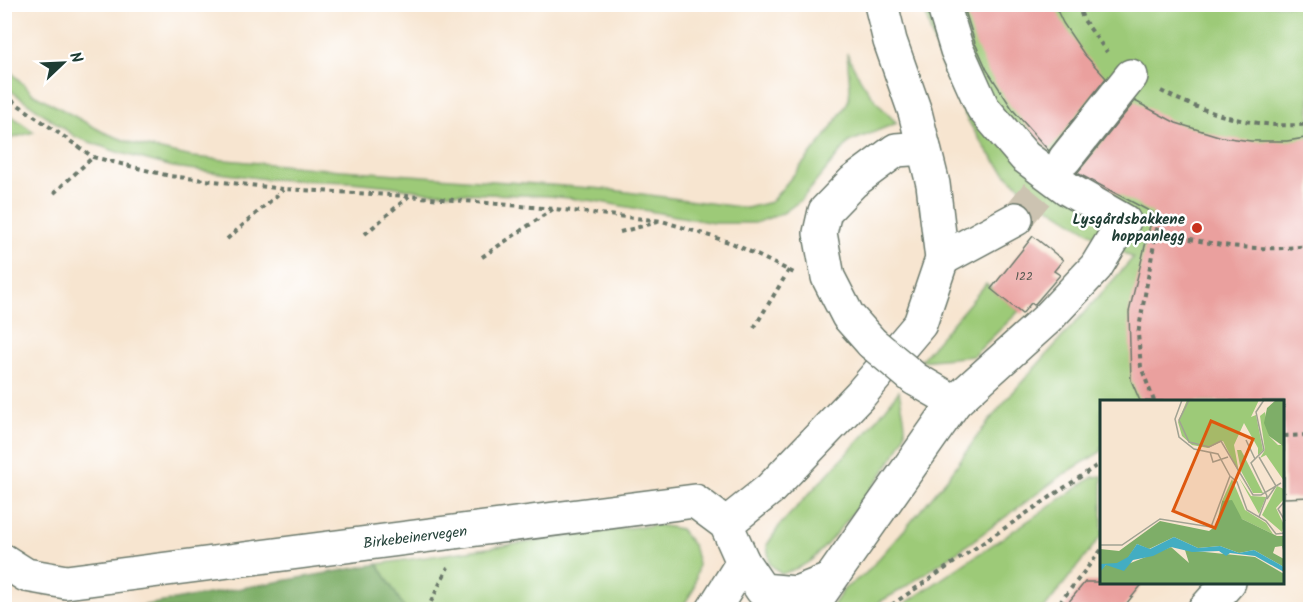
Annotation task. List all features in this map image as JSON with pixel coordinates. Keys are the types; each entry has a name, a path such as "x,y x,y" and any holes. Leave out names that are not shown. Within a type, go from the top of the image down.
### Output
{"street":[{"path":"726,524 770,489 860,395 920,324 942,259 933,184 915,112 890,41 881,4"},
{"path":"809,609 955,402 1047,319 1096,267 1124,221 1068,189 1025,157 983,108 957,50 943,4"},
{"path":"1065,159 1131,76"},
{"path":"924,148 896,150 853,182 825,211 820,233 828,277 848,316 872,343 915,379 955,402"},
{"path":"942,259 1016,219"},
{"name":"Birkebeinervegen","path":"4,561 26,575 66,582 695,501 726,524 743,562 762,590 796,593 829,580"},
{"path":"713,609 743,562"},
{"path":"1204,609 1227,584"}],"path":[{"path":"1077,4 1083,18 1098,40 1111,57 1131,76 1199,109 1229,117 1275,124 1311,124"},
{"path":"4,95 93,157 170,176 284,189 409,196 662,221 732,243 797,276"},
{"path":"54,193 93,157"},
{"path":"227,239 284,189"},
{"path":"365,234 409,196"},
{"path":"482,257 554,209"},
{"path":"620,232 662,221"},
{"path":"1124,221 1222,246 1288,248 1311,246"},
{"path":"1154,400 1141,367 1138,334 1157,230"},
{"path":"754,328 789,270"},
{"path":"1285,436 1310,435"},
{"path":"884,609 1100,463"},
{"path":"427,609 465,530"},
{"path":"1054,609 1100,552"}],"green space":[{"name":"Lysgårdsbakkene hoppanlegg","path":"924,5 1310,5 1310,422 1285,423 1285,400 1100,400 1100,452 1064,474 963,548 899,591 867,609 830,610 844,589 866,573 905,529 950,475 1006,400 1133,258 1044,204 1013,181 995,160 967,119 945,74 929,28"},
{"path":"847,53 868,91 897,123 849,142 801,200 783,213 755,223 714,223 595,201 549,196 427,192 351,182 266,179 173,167 117,152 76,137 4,86 5,66 32,93 103,132 134,144 192,157 604,189 747,208 771,202 825,137 845,107 849,99 850,88"},
{"path":"5,111 34,132 5,140"},
{"path":"986,284 1019,311 973,356 920,361"},
{"path":"899,391 905,432 892,459 864,499 819,553 803,566 781,574 770,564 767,545 780,525 867,432"},
{"path":"1100,476 1100,538 1044,609 897,609 1093,477"},
{"path":"658,525 680,529 693,545 698,564 694,589 681,609 405,610 378,564 626,528"},
{"path":"378,564 405,609 124,609"}],"building":[{"path":"963,4 1054,4 1063,23 1084,54 1106,78 1049,151 1013,110 987,70 975,43"},
{"path":"1135,101 1176,123 1222,137 1251,141 1287,141 1311,137 1311,497 1285,498 1285,400 1140,400 1131,380 1129,312 1153,213 1077,173"},
{"path":"1033,236 1063,260 1054,271 1060,275 1034,305 1031,303 1022,314 991,289"},
{"path":"1085,582 1142,584 1122,609 1063,609"}],"tunnel":[{"path":"1016,219 1065,159"}],"place":[{"name":"Lysgårdsbakkene hoppanlegg","path":"1197,228"}]}
